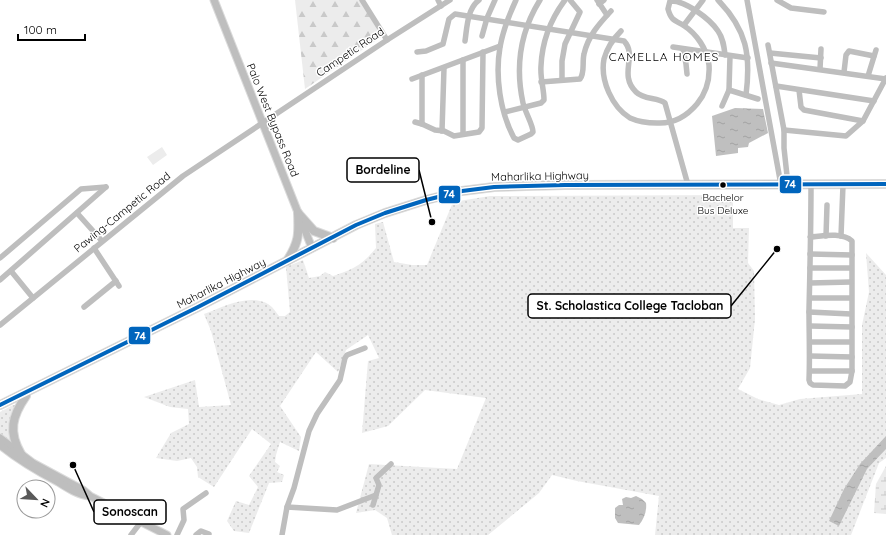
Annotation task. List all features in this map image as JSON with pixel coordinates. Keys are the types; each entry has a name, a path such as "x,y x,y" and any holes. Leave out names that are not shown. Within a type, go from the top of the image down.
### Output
{"highway":[{"name":"Maharlika Highway","path":"2,403 81,364 88,362 356,225 385,213 426,200 462,191 494,187 565,185 886,184"},
{"path":"298,213 314,231 333,238"},
{"path":"287,261 298,239 298,213"},
{"name":"Maharlika Highway","path":"0,410 88,362"},
{"path":"21,454 17,448 12,427 16,411 26,396"}],"main road":[{"name":"Palo West Bypass Road","path":"214,0 312,248"},
{"path":"0,438 34,464 83,490 90,496 167,535"},
{"path":"0,445 33,469 83,495 90,496"}],"street":[{"path":"362,0 387,40"},
{"name":"Campetic Road","path":"263,123 440,3 450,0"},
{"path":"465,41 472,7 479,0"},
{"path":"482,36 487,18 495,0"},
{"path":"516,0 506,21 500,46 500,83 505,112 514,138 518,140 521,140 533,132 524,108 520,84 520,71 522,46 527,25 540,0"},
{"path":"505,112 541,103 544,100 541,66 548,28 565,0"},
{"path":"562,80 562,61 565,44 580,12 580,10 570,0"},
{"path":"621,31 614,38 606,53 604,67 605,80 612,99 619,108 631,118 648,123 671,122 691,111 704,94 708,84 709,64 706,52 701,42 695,35 684,25 672,19 669,14 668,5 670,1 674,0 680,1 697,10 705,16 719,32 728,55 729,90 722,106"},
{"path":"684,25 697,10 703,0"},
{"path":"718,0 729,13 742,34 748,58 749,71 746,95"},
{"path":"747,0 784,185"},
{"path":"777,0 792,8 824,12"},
{"path":"542,82 580,79 582,77 584,56 591,35 609,13 600,1"},
{"path":"417,52 426,52 443,44 449,19 455,14 622,40 626,43 630,53 627,70 632,87 638,94 646,98 664,102 688,185"},
{"path":"768,45 784,130 784,185"},
{"path":"412,79 500,46"},
{"path":"673,47 748,58"},
{"path":"683,49 687,74"},
{"path":"820,69 822,49"},
{"path":"416,122 454,136 479,132 482,128 483,52"},
{"path":"844,72 846,55 849,52 875,53 868,76"},
{"path":"770,53 821,58"},
{"path":"463,60 463,134"},
{"path":"771,63 886,79 863,121 848,135 843,137 784,130"},
{"path":"442,131 444,68"},
{"path":"422,75 422,124"},
{"path":"776,86 874,101"},
{"path":"729,90 758,99"},
{"path":"799,90 801,107 804,110 863,121"},
{"name":"Pawing-Campetic Road","path":"0,325 183,176 263,123"},
{"path":"810,237 841,236 852,241 852,371 850,382 845,386 811,384 809,380 810,371 809,312 810,298 810,237 811,185"},
{"path":"841,236 843,185"},
{"path":"0,258 81,190 106,187 0,280"},
{"path":"826,236 827,204"},
{"path":"78,213 102,241"},
{"path":"84,307 118,283 94,248"},
{"path":"810,254 852,255"},
{"path":"810,268 851,268"},
{"path":"11,271 33,298"},
{"path":"810,283 851,282"},
{"path":"810,298 851,298"},
{"path":"809,312 851,314"},
{"path":"810,326 852,327"},
{"path":"810,342 852,342"},
{"path":"282,535 287,507 294,488 309,431 316,414 340,380 347,355 365,348"},
{"path":"810,356 852,358"},
{"path":"810,371 852,371"},
{"path":"373,505 379,485 376,478 391,464"},
{"path":"177,535 184,520 184,509 206,493"},
{"path":"287,507 337,510 376,495"},
{"path":"131,535 141,522"},
{"path":"196,535 201,531 209,534"}],"green space":[{"path":"295,0 361,0 381,37 305,89"},
{"path":"162,147 167,155 153,165 147,157"},
{"path":"733,195 733,228 749,228 748,263 754,271 755,319 750,368 738,389 758,399 779,405 800,399 862,394 862,325 869,292 866,253 886,275 886,458 879,463 851,535 655,535 659,496 552,475 539,493 488,535 392,535 387,518 375,510 356,513 369,464 457,469 486,398 425,390 388,426 362,433 368,361 379,358 368,335 346,350 338,372 316,352 280,406 301,437 299,451 280,442 275,462 280,466 277,472 284,475 282,482 269,483 249,533 234,531 227,521 236,501 249,505 258,487 249,476 271,444 252,429 214,487 198,477 197,467 191,458 177,461 156,458 171,433 189,424 188,409 170,407 144,397 195,380 199,407 231,405 211,331 204,314 236,302 253,300 268,304 279,316 285,316 290,312 286,267 303,260 309,278 320,276 325,272 333,276 352,269 366,259 376,248 375,224 383,222 394,262 412,265 427,265 453,202 490,196"},
{"path":"13,405 16,405 14,443 11,444 0,434 0,412"},
{"path":"886,466 886,514 874,513 876,484"}],"water":[{"path":"735,108 763,109 768,133 749,143 748,147 738,148 738,153 716,156 712,116"},
{"path":"886,436 886,449 867,469 839,526 829,521 844,489 860,464"},
{"path":"636,496 646,503 646,512 641,523 639,525 618,523 615,518 615,508 619,505 623,505 622,499"}],"transit line":[{"name":"74","path":"0,405 198,307 356,225 385,213 426,200 462,191 494,187 565,185 886,184"}],"place":[{"name":"Bachelor Bus Deluxe","path":"723,185"},
{"name":"Bordeline","path":"432,222"},
{"name":"St. Scholastica College Tacloban","path":"777,249"},
{"name":"Sonoscan","path":"73,465"}],"district":[{"name":"CAMELLA HOMES","path":"664,57"}]}
